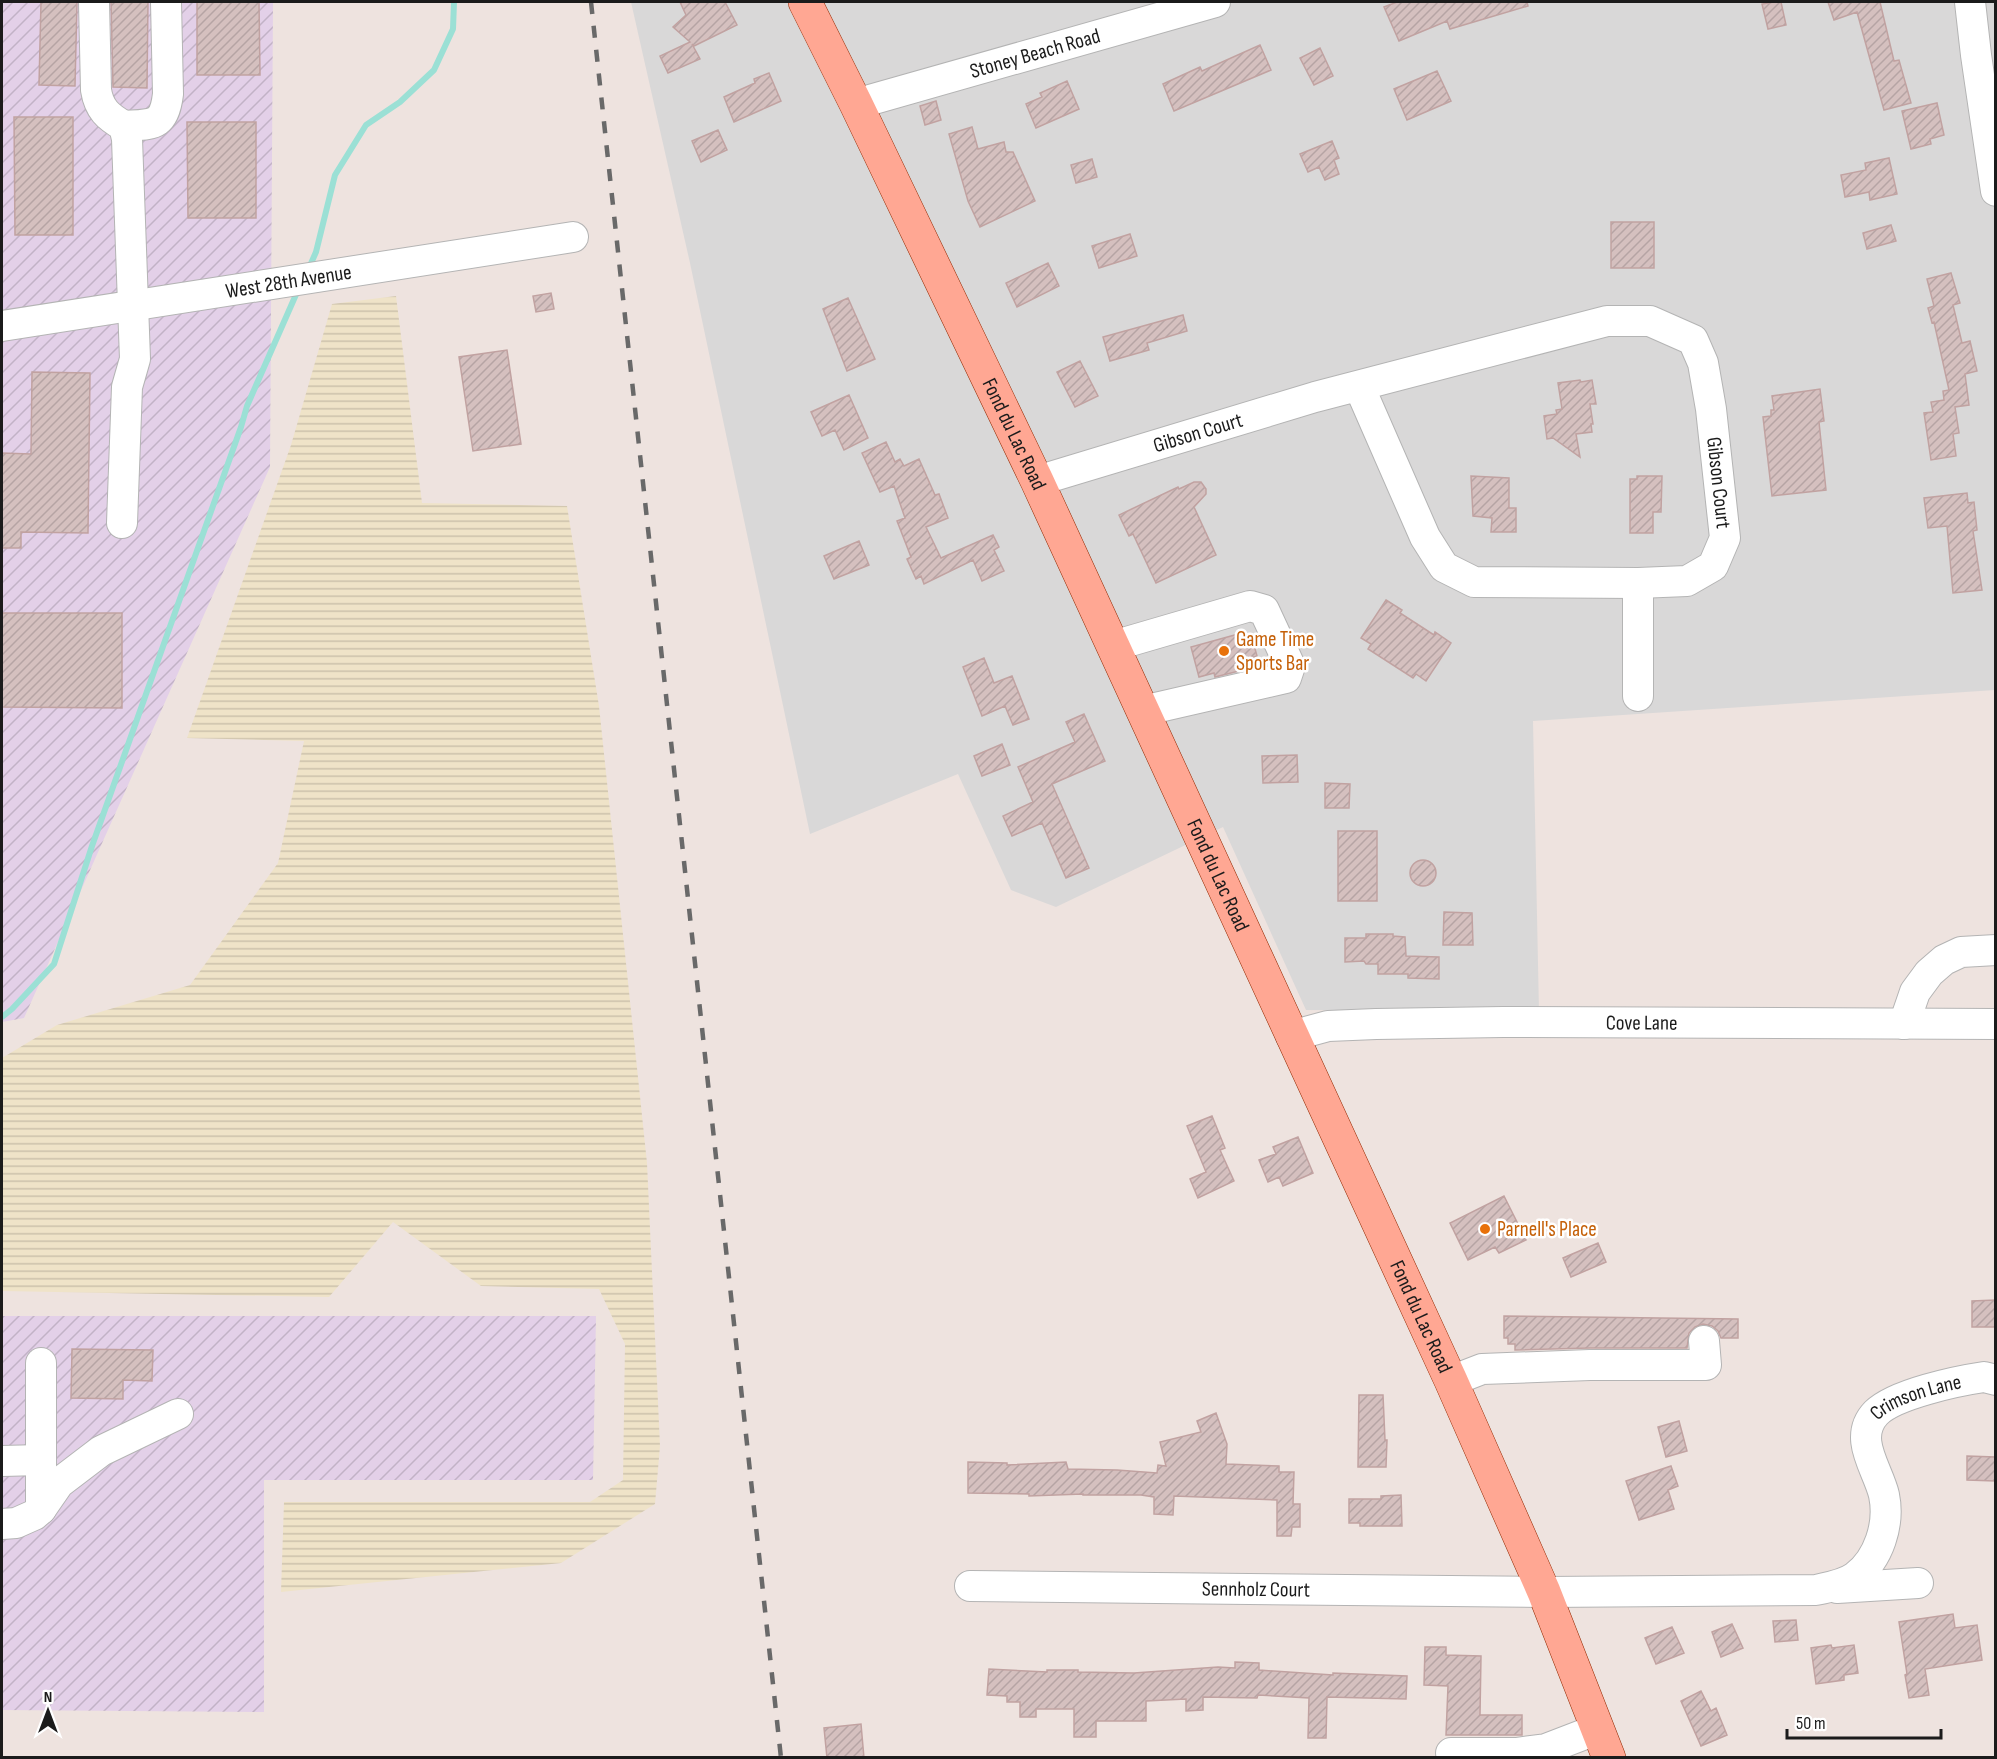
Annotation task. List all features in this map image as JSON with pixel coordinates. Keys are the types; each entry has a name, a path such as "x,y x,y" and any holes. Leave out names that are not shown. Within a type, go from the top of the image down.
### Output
{"main road":[{"name":"Fond du Lac Road","path":"805,2 1037,481 1451,1381 1544,1592 1603,1744"}],"street":[{"path":"94,2 98,103 112,119 124,126 152,124 166,109 168,94 166,2"},
{"name":"Stoney Beach Road","path":"856,104 1215,2"},
{"path":"1970,2 1995,191"},
{"path":"122,523 127,387 135,359 127,139 124,126"},
{"name":"West 28th Avenue","path":"2,326 573,237"},
{"name":"Gibson Court","path":"1037,481 1315,397 1607,321 1650,321 1693,340 1703,363 1711,409 1725,538 1713,566 1687,581 1638,583 1474,582 1444,567 1425,537 1359,386"},
{"path":"1638,583 1638,696"},
{"path":"1113,646 1250,606 1264,610 1290,666 1286,678 1142,711"},
{"path":"1904,1024 1915,992 1929,973 1944,960 1961,952 1995,950"},
{"name":"Cove Lane","path":"1291,1036 1328,1026 1376,1024 1503,1022 1995,1024"},
{"path":"1451,1381 1482,1369 1590,1365 1706,1365 1704,1341"},
{"path":"41,1363 41,1509"},
{"name":"Crimson Lane","path":"1816,1590 1854,1578 1866,1566 1878,1548 1884,1532 1886,1514 1884,1494 1870,1461 1867,1444 1870,1422 1875,1414 1886,1406 1912,1394 1984,1377 1995,1380"},
{"path":"2,1524 16,1523 34,1515 41,1509 59,1483 101,1451 178,1414"},
{"path":"2,1461 41,1460"},
{"name":"Crimson Lane","path":"1544,1592 1816,1590 1918,1583"},
{"name":"Sennholz Court","path":"970,1586 1544,1592"},
{"path":"1451,1753 1516,1753 1603,1744"}],"shaded area":[{"path":"2,2 273,2 270,467 24,1018 2,1022"},
{"path":"631,2 1995,2 1995,690 1533,721 1539,1012 1306,1010 1223,827 1056,907 1011,890 958,774 810,834 690,263"},
{"path":"396,296 422,503 567,506 599,706 647,1163 660,1446 655,1504 561,1563 281,1592 284,1502 590,1502 623,1480 625,1344 599,1289 481,1286 393,1222 329,1297 2,1291 2,1058 57,1025 190,985 278,863 304,741 187,738 291,445 332,304"},
{"path":"2,1316 596,1316 593,1480 264,1480 264,1712 2,1710"}],"building":[{"path":"41,2 77,2 75,86 39,85"},
{"path":"111,2 148,2 147,88 113,87"},
{"path":"197,2 259,2 260,75 197,75"},
{"path":"680,2 725,2 737,25 694,46 692,44 700,59 668,73 660,56 690,42 673,27 686,15"},
{"path":"1397,2 1527,2 1528,6 1450,29 1447,21 1399,41 1384,7"},
{"path":"1781,2 1786,25 1768,29 1762,4"},
{"path":"1828,2 1880,2 1894,61 1899,60 1911,103 1884,110 1857,12 1834,20"},
{"path":"1260,45 1271,70 1174,111 1163,84 1200,67 1202,71"},
{"path":"1320,48 1333,76 1314,85 1300,58"},
{"path":"1437,71 1451,101 1407,120 1394,89"},
{"path":"769,73 781,101 734,122 724,97 755,83 754,79"},
{"path":"1067,81 1079,109 1036,128 1026,104 1042,97 1040,93"},
{"path":"936,101 941,120 925,125 920,106"},
{"path":"1937,103 1944,135 1930,139 1931,144 1911,149 1902,111"},
{"path":"14,117 73,117 73,235 15,235"},
{"path":"187,122 256,122 256,218 188,218"},
{"path":"972,127 978,149 1004,142 1006,152 1013,152 1035,201 980,227 968,201 949,134"},
{"path":"718,130 727,150 701,162 692,141"},
{"path":"1332,141 1339,158 1334,160 1339,174 1325,180 1319,167 1308,172 1300,154"},
{"path":"1889,158 1897,194 1870,200 1869,192 1845,197 1841,175 1866,170 1865,163"},
{"path":"1092,159 1097,177 1076,183 1071,165"},
{"path":"1611,222 1654,222 1654,268 1611,268"},
{"path":"1891,225 1896,241 1867,249 1863,233"},
{"path":"1130,234 1137,256 1099,268 1092,246"},
{"path":"1048,263 1059,286 1017,307 1006,283"},
{"path":"1951,273 1960,303 1953,305 1962,343 1970,341 1977,371 1965,374 1969,405 1955,407 1959,433 1953,434 1956,456 1931,460 1924,413 1933,412 1931,402 1944,400 1943,391 1949,390 1934,322 1932,323 1928,308 1934,306 1927,279"},
{"path":"551,293 554,309 536,312 533,296"},
{"path":"848,298 875,359 847,371 823,309"},
{"path":"1183,315 1187,331 1147,343 1149,350 1110,361 1103,337"},
{"path":"507,350 521,444 473,451 459,357"},
{"path":"1080,361 1098,396 1075,407 1057,372"},
{"path":"32,372 90,373 88,533 21,532 21,548 2,548 2,453 31,454"},
{"path":"1580,380 1581,382 1592,380 1596,404 1590,404 1592,432 1576,434 1580,457 1553,438 1547,439 1544,416 1557,414 1556,410 1562,409 1558,383"},
{"path":"1820,389 1824,421 1819,422 1826,490 1772,496 1763,417 1771,416 1771,410 1774,410 1772,396"},
{"path":"849,395 868,438 844,450 835,430 822,436 811,412"},
{"path":"886,442 895,462 900,459 904,466 919,459 935,495 939,494 948,518 926,527 941,558 993,535 999,547 994,550 1004,571 982,581 973,560 924,584 921,576 916,579 907,559 911,557 897,521 905,518 894,486 880,492 862,453"},
{"path":"1471,476 1509,478 1509,508 1516,508 1516,532 1491,532 1492,518 1473,516"},
{"path":"1637,476 1662,476 1661,512 1653,512 1653,533 1630,533 1630,479 1637,479"},
{"path":"1194,482 1201,482 1206,489 1206,494 1194,507 1216,555 1156,583 1133,534 1129,536 1119,515 1178,487 1179,489"},
{"path":"1967,493 1968,503 1974,502 1977,530 1973,531 1982,590 1953,593 1947,526 1928,528 1924,498"},
{"path":"859,541 869,565 834,579 824,556"},
{"path":"1386,600 1402,610 1400,613 1451,643 1426,681 1416,674 1413,678 1368,649 1371,644 1361,638"},
{"path":"2,613 122,613 122,708 2,707"},
{"name":"Game Time Sports Bar","path":"1242,633 1244,640 1252,638 1257,656 1238,665 1239,671 1215,677 1214,673 1199,677 1191,647"},
{"path":"984,658 994,683 1012,676 1029,719 1013,725 1005,706 982,716 963,667"},
{"path":"1084,714 1105,761 1052,784 1089,868 1066,878 1042,823 1012,836 1003,816 1033,802 1018,767 1075,742 1066,722"},
{"path":"1002,744 1010,765 982,776 974,756"},
{"path":"1297,755 1298,782 1263,783 1262,756"},
{"path":"1325,783 1350,784 1349,808 1325,808"},
{"path":"1338,831 1377,831 1377,901 1338,901"},
{"path":"1423,860 1432,864 1436,873 1432,882 1423,886 1414,882 1410,873 1414,864"},
{"path":"1444,912 1472,913 1473,945 1443,945"},
{"path":"1366,934 1393,934 1393,936 1405,937 1406,956 1439,957 1439,979 1408,978 1408,974 1378,974 1378,964 1366,964 1364,961 1345,962 1345,938 1366,938"},
{"path":"1212,1116 1225,1148 1220,1150 1234,1181 1198,1198 1190,1179 1206,1172 1187,1126"},
{"path":"1298,1137 1313,1173 1283,1186 1279,1177 1268,1182 1259,1160 1276,1154 1273,1147"},
{"name":"Parnell's Place","path":"1504,1196 1526,1240 1499,1253 1495,1247 1468,1260 1450,1223"},
{"path":"1598,1243 1606,1262 1571,1277 1563,1258"},
{"path":"1995,1300 1995,1327 1972,1327 1972,1301"},
{"path":"1504,1316 1738,1319 1738,1338 1721,1338 1712,1326 1703,1324 1695,1327 1689,1333 1687,1348 1515,1350 1515,1344 1508,1344 1508,1338 1504,1338"},
{"path":"72,1349 153,1350 152,1381 123,1380 123,1399 71,1398"},
{"path":"1359,1395 1383,1395 1385,1440 1387,1440 1386,1467 1358,1467"},
{"path":"1216,1413 1227,1444 1226,1464 1279,1466 1279,1472 1294,1472 1293,1504 1300,1504 1300,1527 1292,1527 1291,1536 1277,1536 1277,1500 1174,1496 1173,1515 1154,1514 1154,1497 1141,1495 1029,1496 1029,1494 968,1493 968,1462 1007,1463 1007,1465 1066,1462 1068,1469 1157,1473 1158,1465 1166,1466 1160,1442 1201,1432 1197,1421"},
{"path":"1679,1421 1687,1451 1666,1457 1658,1427"},
{"path":"1967,1456 1995,1457 1995,1481 1967,1480"},
{"path":"1671,1466 1678,1486 1668,1490 1674,1509 1639,1520 1626,1481"},
{"path":"1401,1495 1402,1526 1360,1526 1360,1523 1349,1523 1349,1499 1381,1499 1381,1496"},
{"path":"1953,1614 1955,1628 1977,1625 1982,1660 1925,1669 1929,1695 1909,1698 1899,1622"},
{"path":"1796,1620 1798,1640 1775,1642 1773,1621"},
{"path":"1732,1624 1743,1648 1721,1657 1712,1632"},
{"path":"1672,1627 1684,1653 1656,1664 1645,1638"},
{"path":"1831,1645 1832,1648 1854,1645 1858,1673 1844,1675 1844,1680 1816,1684 1811,1648"},
{"path":"1425,1647 1446,1647 1446,1655 1481,1656 1480,1715 1522,1715 1522,1735 1446,1735 1448,1686 1424,1685"},
{"path":"1235,1662 1259,1663 1259,1670 1333,1675 1333,1673 1407,1676 1406,1699 1327,1697 1326,1738 1308,1738 1309,1698 1258,1695 1257,1698 1203,1697 1203,1710 1186,1711 1186,1699 1146,1701 1146,1721 1096,1721 1096,1737 1074,1737 1074,1709 1036,1709 1036,1717 1020,1717 1020,1702 1007,1702 1007,1696 987,1695 989,1669 1134,1673 1218,1667 1235,1668"},
{"path":"1701,1691 1711,1711 1716,1708 1727,1735 1701,1746 1681,1701"},
{"path":"861,1724 864,1758 827,1758 824,1728"}],"waterway":[{"path":"309,268 316,252 335,175 366,125 400,102 434,70 453,29 454,2"},
{"path":"2,1017 54,964 92,846 247,406 298,290"}],"railway":[{"path":"591,2 781,1758"}],"place":[{"name":"Game Time Sports Bar","path":"1224,651"},
{"name":"Parnell's Place","path":"1485,1229"}]}
